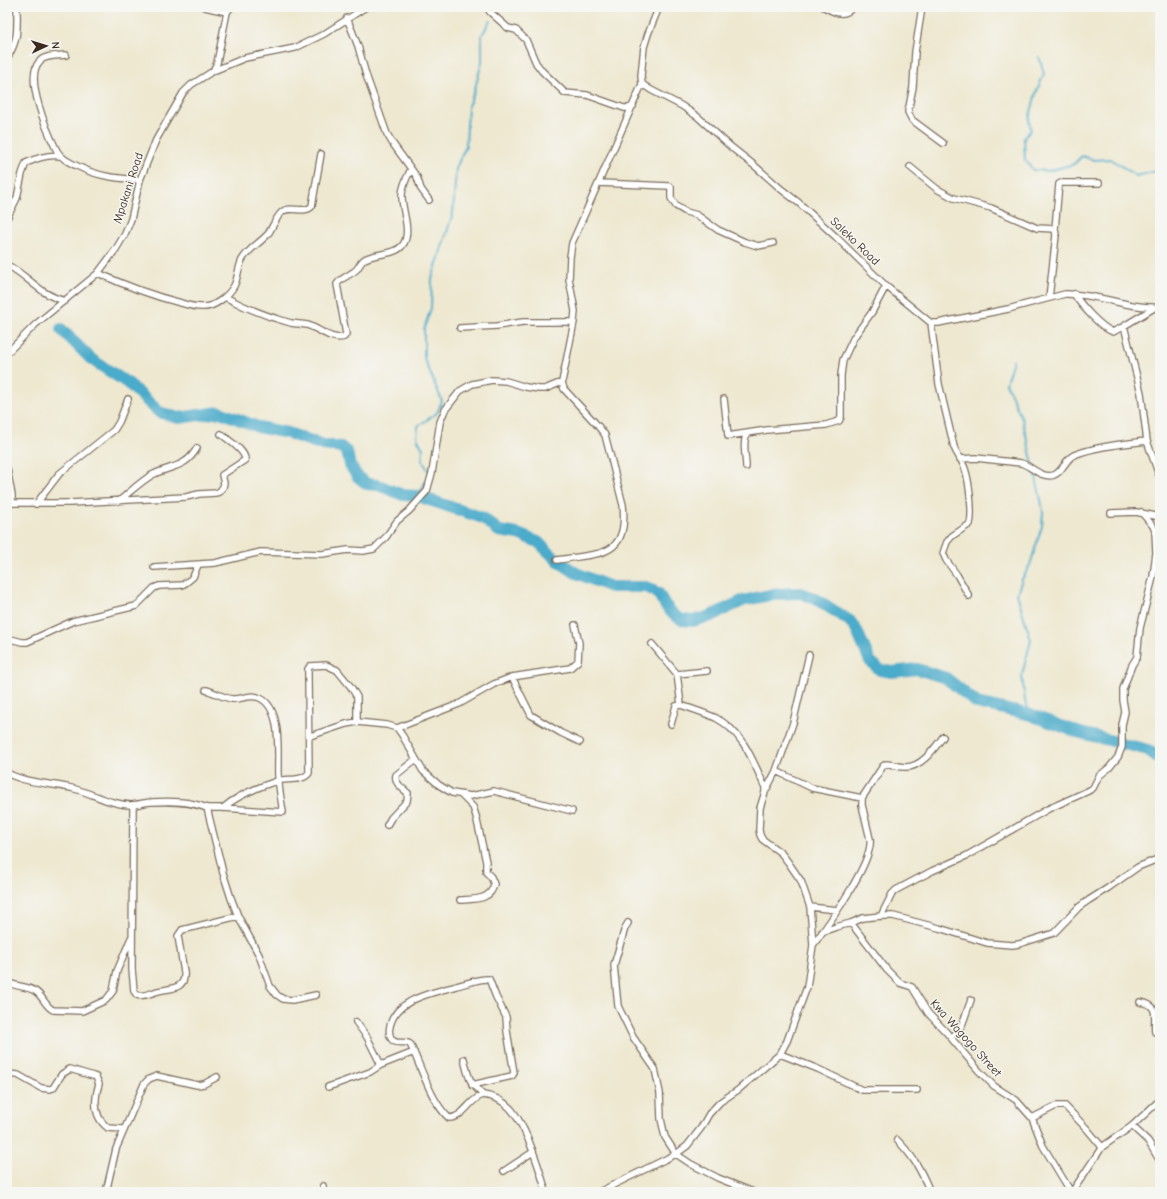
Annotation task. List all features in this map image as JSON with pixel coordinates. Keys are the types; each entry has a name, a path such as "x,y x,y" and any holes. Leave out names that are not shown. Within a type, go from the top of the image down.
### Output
{"street":[{"path":"7,58 15,46 17,36 17,7"},
{"path":"205,7 229,9 220,54 213,71"},
{"name":"Mpakani Road","path":"7,353 36,324 98,273 116,249 125,234 131,218 140,180 156,140 183,93 191,85 213,71 245,58 295,48 324,34 366,7"},
{"path":"487,7 490,12 508,28 516,30 526,40 536,63 542,72 565,93 587,95 624,108 633,106"},
{"path":"557,560 606,552 618,541 623,530 624,516 621,494 605,435 564,389 562,382 574,322 574,306 569,278 570,257 572,243 642,84 641,76 644,46 659,7"},
{"path":"824,7 838,14 844,14 850,12 853,7"},
{"path":"922,7 913,88 908,112 912,120 943,142"},
{"path":"348,18 387,134 417,178 423,193 429,200"},
{"path":"60,156 53,143 39,104 34,85 34,75 40,60 45,57 66,55"},
{"name":"Saleko Road","path":"642,84 682,106 698,117 731,147 799,203 886,286 931,323"},
{"path":"98,273 156,296 202,308 209,306 225,297 234,286 242,260 246,254 267,234 281,213 288,210 306,210 312,206 321,154"},
{"path":"7,218 17,198 26,163 47,156 60,156 92,174 122,179 140,180"},
{"path":"910,167 937,189 954,198 991,208 1032,226 1055,229"},
{"path":"225,297 254,311 293,323 308,325 328,335 344,338 346,334 337,284 356,270 366,258 387,254 403,245 406,217 403,207 402,193 411,169"},
{"path":"1049,298 1056,235 1055,229 1059,184 1099,182"},
{"path":"599,183 669,186 672,190 672,202 676,206 696,215 718,230 758,246 772,243"},
{"path":"7,265 48,295 65,301"},
{"path":"724,399 728,436 767,430 826,425 839,422 841,417 841,375 843,360 854,337 872,312 886,286"},
{"path":"969,596 943,553 947,542 952,536 970,524 971,520 966,471 954,447 939,384 931,323 938,323 1008,309 1065,294 1096,297 1131,306 1154,308 1160,307"},
{"path":"1074,294 1083,308 1108,330 1115,331 1154,308"},
{"path":"460,328 523,322 574,322"},
{"path":"1124,326 1141,393 1147,441 1160,478"},
{"path":"154,567 198,565 232,560 261,552 322,554 348,550 370,550 381,543 397,521 417,503 427,491 432,473 440,422 445,410 460,390 472,384 492,380 506,381 526,388 539,389 545,389 562,382"},
{"path":"36,504 59,474 114,430 119,422 128,399"},
{"path":"7,507 12,503 36,504 119,501 186,497 219,492 224,483 222,475 245,460 244,453 221,434"},
{"path":"746,467 745,436 747,434"},
{"path":"960,459 976,458 1021,463 1026,464 1035,472 1054,475 1058,473 1068,459 1073,456 1117,444 1147,441"},
{"path":"119,501 152,475 182,464 188,460 197,448"},
{"path":"7,470 12,503"},
{"path":"1111,513 1141,512 1160,517"},
{"path":"881,916 892,894 896,890 932,871 974,852 1048,809 1088,791 1093,788 1098,776 1109,768 1118,757 1123,743 1122,725 1125,712 1123,700 1124,689 1132,666 1137,657 1140,628 1153,577 1156,553 1155,531 1153,526 1141,512"},
{"path":"7,638 27,642 73,621 136,606 154,588 159,586 182,585 187,582 193,577 198,565"},
{"path":"397,728 459,704 494,684 512,677 570,668 578,660 579,643 575,625"},
{"path":"652,644 676,674 681,705"},
{"path":"599,1192 676,1154 687,1146 701,1128 709,1114 720,1102 738,1090 780,1054 795,1021 807,988 813,945 810,907 801,881 781,853 762,839 759,830 760,808 765,792 776,771 793,723 809,655"},
{"path":"223,808 242,795 279,780 302,778 307,776 309,773 310,736 308,670 310,666 326,665 336,670 351,687 357,697 357,722"},
{"path":"676,674 707,671"},
{"path":"512,677 531,715 561,733 580,742"},
{"path":"7,773 30,782 56,784 76,789 115,803 133,805 153,802 183,802 193,803 207,808 283,812 279,780 276,727 270,708 266,702 253,696 233,699 206,690"},
{"path":"671,724 676,706 681,705 715,718 725,724 743,742 749,752 765,787 765,792"},
{"path":"310,736 346,724 357,722 387,725 397,728 423,771 439,786 452,793 471,796 494,790 572,811"},
{"path":"813,945 838,910 864,865 869,853 870,839 862,805 862,798 883,766 886,764 892,764 905,767 919,763 936,747 943,737"},
{"path":"387,825 391,818 407,801 408,793 398,784 395,779 396,775 416,759"},
{"path":"776,771 812,788 862,798"},
{"path":"460,900 485,898 492,890 494,884 491,877 486,872 486,862 475,812 473,807 461,795"},
{"path":"133,805 132,969 134,991 137,995 146,996 162,990 172,990 183,983 185,977 178,936 182,930 238,916"},
{"path":"207,808 223,872 238,916 259,955 270,986 283,999 292,1000 316,995"},
{"path":"822,932 851,924 863,918 893,916 987,943 1012,945 1054,933 1079,907 1138,866 1160,858"},
{"path":"810,907 838,910"},
{"path":"628,923 625,928 614,965 618,1006 633,1037 656,1069 660,1093 661,1118 665,1137 676,1154 691,1164 718,1178 753,1192"},
{"name":"Kwa Wagogo Street","path":"851,924 886,970 900,983 912,987 928,1013 982,1074 994,1086 1016,1100 1032,1118 1043,1146 1071,1192"},
{"path":"7,982 12,985 32,989 37,992 49,1008 53,1010 82,1011 100,1003 111,995 117,971 132,938"},
{"path":"472,1085 512,1076 514,1073 506,1030 506,1017 489,979 486,978 429,994 406,1004 397,1012 391,1021 389,1030 390,1037 395,1042 408,1042 414,1052 433,1096 443,1113 449,1118 459,1116 475,1099 483,1095"},
{"path":"951,1038 964,1020 971,1000"},
{"path":"1140,1002 1149,1005 1153,1010 1156,1018 1155,1032 1160,1034"},
{"path":"356,1022 367,1037 381,1065"},
{"path":"328,1087 370,1072 381,1065 414,1052"},
{"path":"780,1054 818,1069 862,1090 917,1090"},
{"path":"464,1059 472,1085 483,1095 501,1101 516,1115 533,1152 546,1192"},
{"path":"7,1074 18,1075 45,1089 53,1088 62,1074 70,1070 96,1077 99,1084 95,1097 95,1104 100,1120 108,1128 124,1130"},
{"path":"106,1192 116,1149 144,1084 154,1076 160,1076 197,1085 204,1084 217,1077"},
{"path":"1071,1192 1102,1147 1132,1126 1160,1100"},
{"path":"1032,1118 1056,1106 1065,1106 1102,1147"},
{"path":"1132,1126 1148,1141 1160,1161"},
{"path":"897,1140 921,1168 930,1192"},
{"path":"504,1171 533,1152"}],"waterway":[{"path":"418,496 430,473 422,460 423,449 417,438 418,426 437,413 442,401 424,358 424,329 431,308 432,279 453,213 456,168 466,146 468,106 474,92 482,62 482,35 490,21"},
{"path":"1039,56 1044,74 1036,93 1029,120 1031,130 1024,138 1025,160 1033,170 1048,171 1074,164 1082,156 1094,160 1111,159 1136,176 1160,170"},
{"path":"61,329 91,359 129,384 159,412 178,418 220,412 258,427 288,433 323,445 341,447 347,452 350,465 357,476 367,484 378,485 403,495 418,496 483,518 499,531 518,534 538,542 557,560 576,573 611,587 646,587 658,593 665,605 674,615 682,620 693,621 711,616 742,601 774,594 801,593 816,599 850,621 857,631 870,661 880,670 892,672 917,669 946,678 977,703 1031,715 1077,732 1148,750 1160,759"},
{"path":"1013,360 1006,383 1022,419 1034,468"},
{"path":"1031,715 1025,701 1022,675 1031,640 1017,594 1022,579 1030,565 1042,526 1043,512 1035,473"}]}
